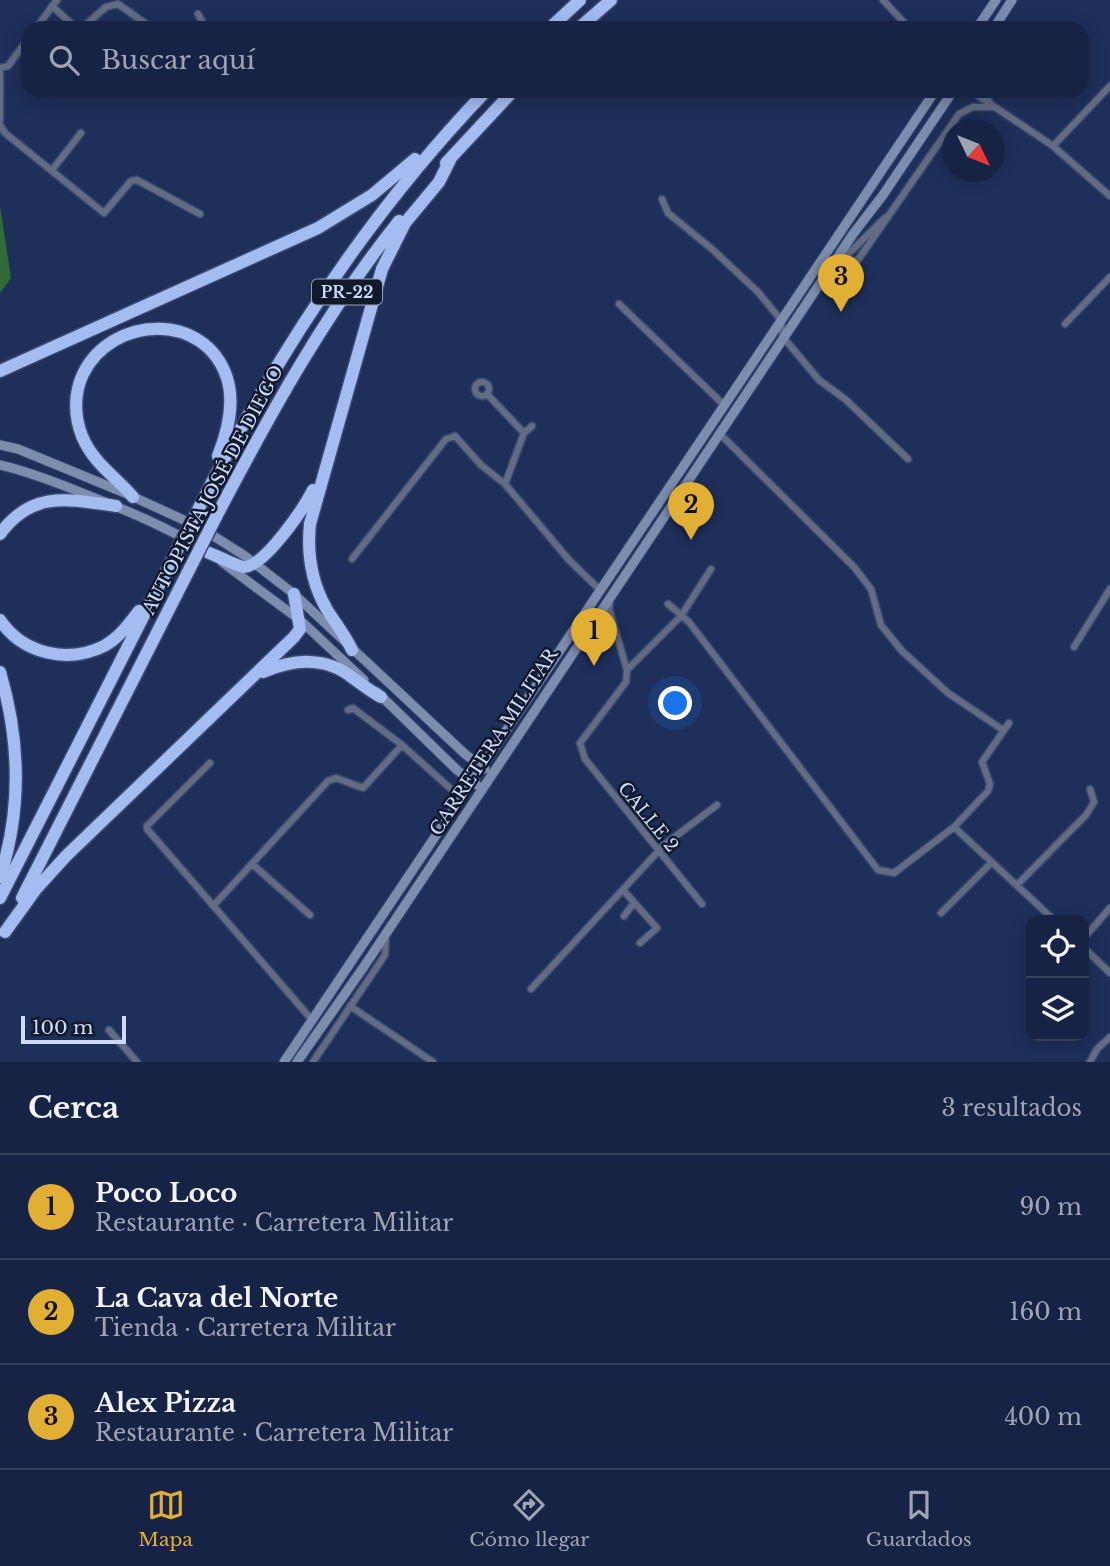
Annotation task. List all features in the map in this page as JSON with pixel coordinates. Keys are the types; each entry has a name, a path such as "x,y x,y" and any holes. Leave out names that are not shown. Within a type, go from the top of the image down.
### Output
{"highway":[{"path":"558,21 580,0"},
{"path":"587,21 611,0"},
{"name":"AUTOPISTA JOSÉ DE DIEGO","path":"0,898 216,474 268,380 336,273 388,203 479,98"},
{"name":"AUTOPISTA JOSÉ DE DIEGO","path":"3,937 216,517 284,391 336,307 382,242 451,158 507,98"},
{"path":"0,371 318,228 372,195 428,146 445,135"},
{"path":"352,650 323,602 310,559 310,524 382,269 405,223 439,181 451,158"},
{"path":"134,497 100,465 86,445 77,422 76,398 82,376 94,355 110,341 136,330 159,328 186,335 203,345 221,366 229,385 230,410 216,474"},
{"path":"209,553 242,567 253,563 288,529 322,475"},
{"path":"0,534 19,513 48,501 69,499 116,506"},
{"path":"0,620 14,636 32,648 55,655 80,654 105,645 117,637 159,586"},
{"path":"3,937 36,889 66,856 256,675 300,629 294,594"},
{"path":"256,675 282,664 303,661 322,663 345,673 366,689 381,696"},
{"path":"0,672 11,717 16,772 13,822 0,877"}],"main road":[{"path":"982,21 996,0"},
{"path":"1001,21 1012,1"},
{"name":"CARRETERA MILITAR","path":"297,1062 492,775 724,405 930,98"},
{"name":"CARRETERA MILITAR","path":"284,1062 482,768 719,433 825,274 883,195 948,98"},
{"path":"0,445 19,449 201,528 294,594 465,754 492,775"},
{"path":"0,465 29,472 159,524 209,553 300,620 457,770 482,789"}],"street":[{"path":"883,0 902,21"},
{"path":"41,21 55,3 70,21"},
{"path":"90,21 106,7 118,4 142,21"},
{"path":"198,14 202,21"},
{"path":"21,48 8,66 0,68 0,122 5,133 104,213 131,181 137,180 200,214"},
{"path":"1053,146 1110,86"},
{"path":"981,98 1053,146 1110,196"},
{"path":"987,98 993,107"},
{"path":"839,263 858,260 959,114 973,107 993,107"},
{"path":"52,170 81,133"},
{"path":"662,199 668,213 758,292 781,320 783,337 819,380 845,399 908,459"},
{"path":"825,274 899,202"},
{"path":"1065,324 1110,277"},
{"path":"619,304 724,405"},
{"path":"487,394 524,433"},
{"path":"505,484 524,433 532,426"},
{"path":"719,433 854,567 871,589 881,625 902,651 948,693 1003,730"},
{"path":"352,559 451,436 455,436 481,465 505,484 585,578 605,593 627,670 681,616 711,569"},
{"path":"1074,647 1110,589"},
{"path":"668,604 689,622 878,870 894,873 954,827 988,791 990,784 982,762 1009,723"},
{"name":"CALLE 2","path":"627,670 626,681 580,743 585,759 702,904"},
{"path":"348,710 353,708 402,745 452,790"},
{"path":"214,905 328,781 336,778 363,788 402,745"},
{"path":"210,764 147,826 148,829 312,1020"},
{"path":"1017,885 1086,815 1094,802 1090,789"},
{"path":"531,989 658,852 717,805"},
{"path":"954,827 1049,915"},
{"path":"941,913 992,862"},
{"path":"252,864 310,915"},
{"path":"623,890 657,928 640,943"},
{"path":"624,916 634,903"},
{"path":"1089,932 1110,908"},
{"path":"313,1062 385,955 386,933"},
{"path":"1089,953 1110,973"},
{"path":"350,1006 433,1062"},
{"path":"109,1030 137,1062"},
{"path":"1090,1062 1097,1049 1110,1037"}],"green space":[{"path":"0,206 11,278 0,293"}],"place":[{"name":"Alex Pizza","path":"841,312"},
{"name":"La Cava del Norte","path":"691,540"},
{"name":"Poco Loco","path":"594,666"}]}
